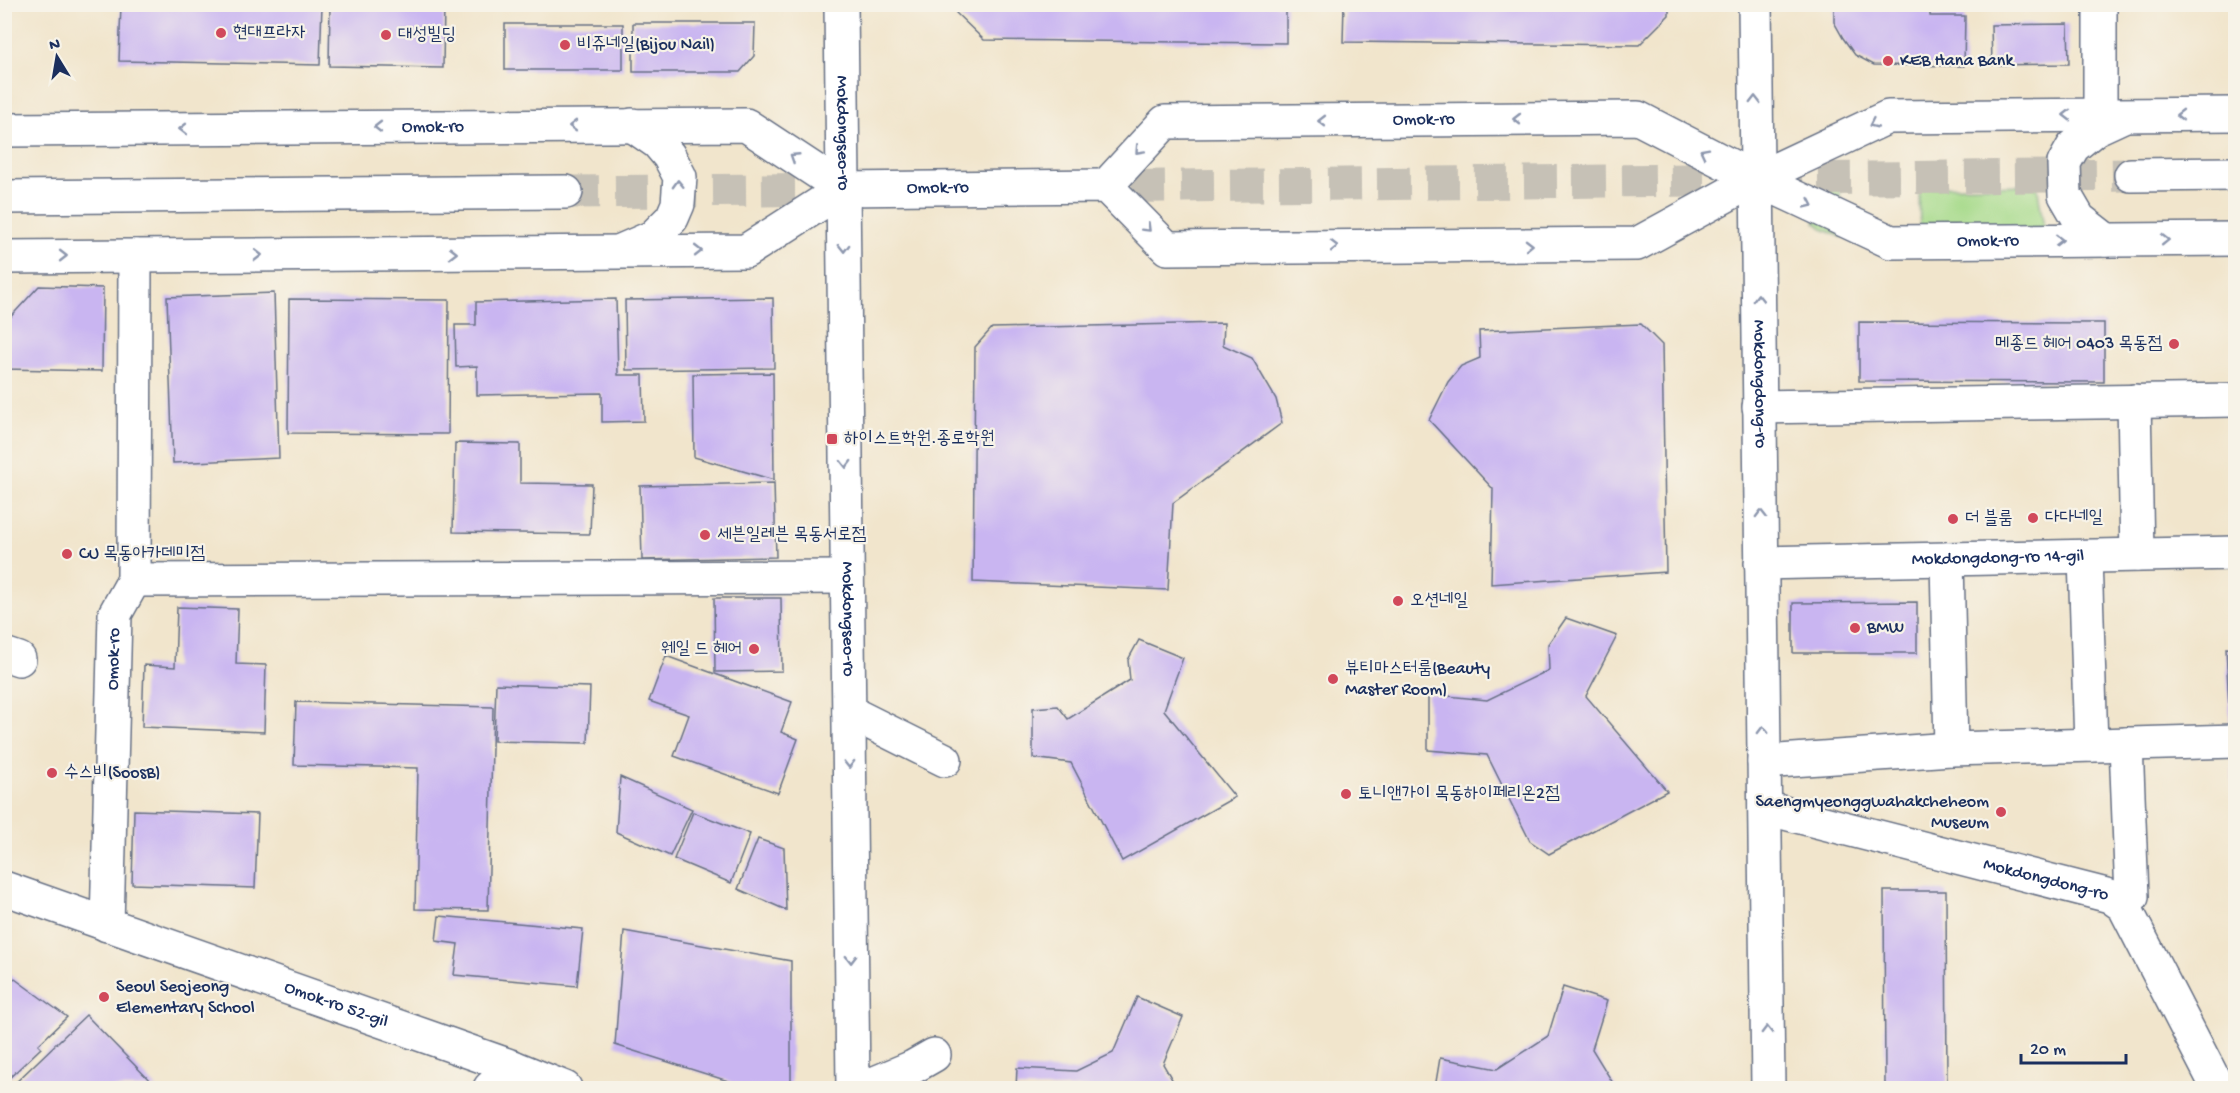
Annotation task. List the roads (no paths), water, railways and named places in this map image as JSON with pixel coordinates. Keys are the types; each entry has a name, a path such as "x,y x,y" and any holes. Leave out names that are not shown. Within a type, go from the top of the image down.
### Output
{"main road":[{"name":"Mokdongseo-ro","path":"841,4 853,1089"},
{"name":"Mokdongdong-ro","path":"1755,4 1768,1089"},
{"path":"2100,4 2113,115"},
{"path":"1106,186 1167,248 1637,244 1756,179 1888,117 2235,114"},
{"path":"2106,240 2079,219 2065,195 2064,163 2073,147 2113,115"},
{"name":"Omok-ro","path":"4,130 746,125 843,189 1106,186 1165,122 1638,118 1756,179 1891,242 2235,239"},
{"path":"618,252 653,237 672,218 678,204 680,177 669,156 658,143 632,125"},
{"path":"2131,175 2235,174"},
{"path":"4,257 746,251 843,189"},
{"path":"4,196 566,192"},
{"name":"Omok-ro","path":"107,925 115,614 134,580 135,256"},
{"path":"1759,407 2235,400"},
{"path":"2134,401 2138,555"},
{"name":"Mokdongdong-ro 14-gil","path":"1761,563 2235,554"},
{"path":"2085,557 2091,745"},
{"path":"1947,559 1951,749"},
{"path":"134,580 847,577"},
{"path":"849,712 945,760"},
{"path":"1764,762 1951,749 2235,741"},
{"path":"2124,906 2132,897 2127,744"},
{"name":"Mokdongdong-ro","path":"1765,808 2110,896 2124,906 2218,1089"},
{"name":"Omok-ro 52-gil","path":"4,888 107,925 502,1078 565,1089"},
{"path":"862,1089 913,1067 934,1055"}],"tunnel":[{"path":"1083,187 2131,175"},
{"path":"566,192 855,189"}],"place":[{"name":"현대프라자","path":"221,33"},
{"name":"대성빌딩","path":"386,35"},
{"name":"비쥬네일(Bijou Nail)","path":"565,45"},
{"name":"KEB Hana Bank","path":"1888,61"},
{"name":"메종드 헤어 0403 목동점","path":"2174,344"},
{"name":"하이스트학원.종로학원","path":"832,439"},
{"name":"다다네일","path":"2033,518"},
{"name":"더 블룸","path":"1953,519"},
{"name":"세븐일레븐 목동서로점","path":"705,535"},
{"name":"CU 목동아카데미점","path":"67,554"},
{"name":"오션네일","path":"1398,601"},
{"name":"BMW","path":"1855,628"},
{"name":"웨일 드 헤어","path":"754,649"},
{"name":"뷰티마스터룸(Beauty Master Room)","path":"1333,679"},
{"name":"수스비(SoosB)","path":"52,773"},
{"name":"토니앤가이 목동하이페리온2점","path":"1346,794"},
{"name":"Saengmyeonggwahakcheheom Museum","path":"2001,812"},
{"name":"Seoul Seojeong Elementary School","path":"104,997"}]}
